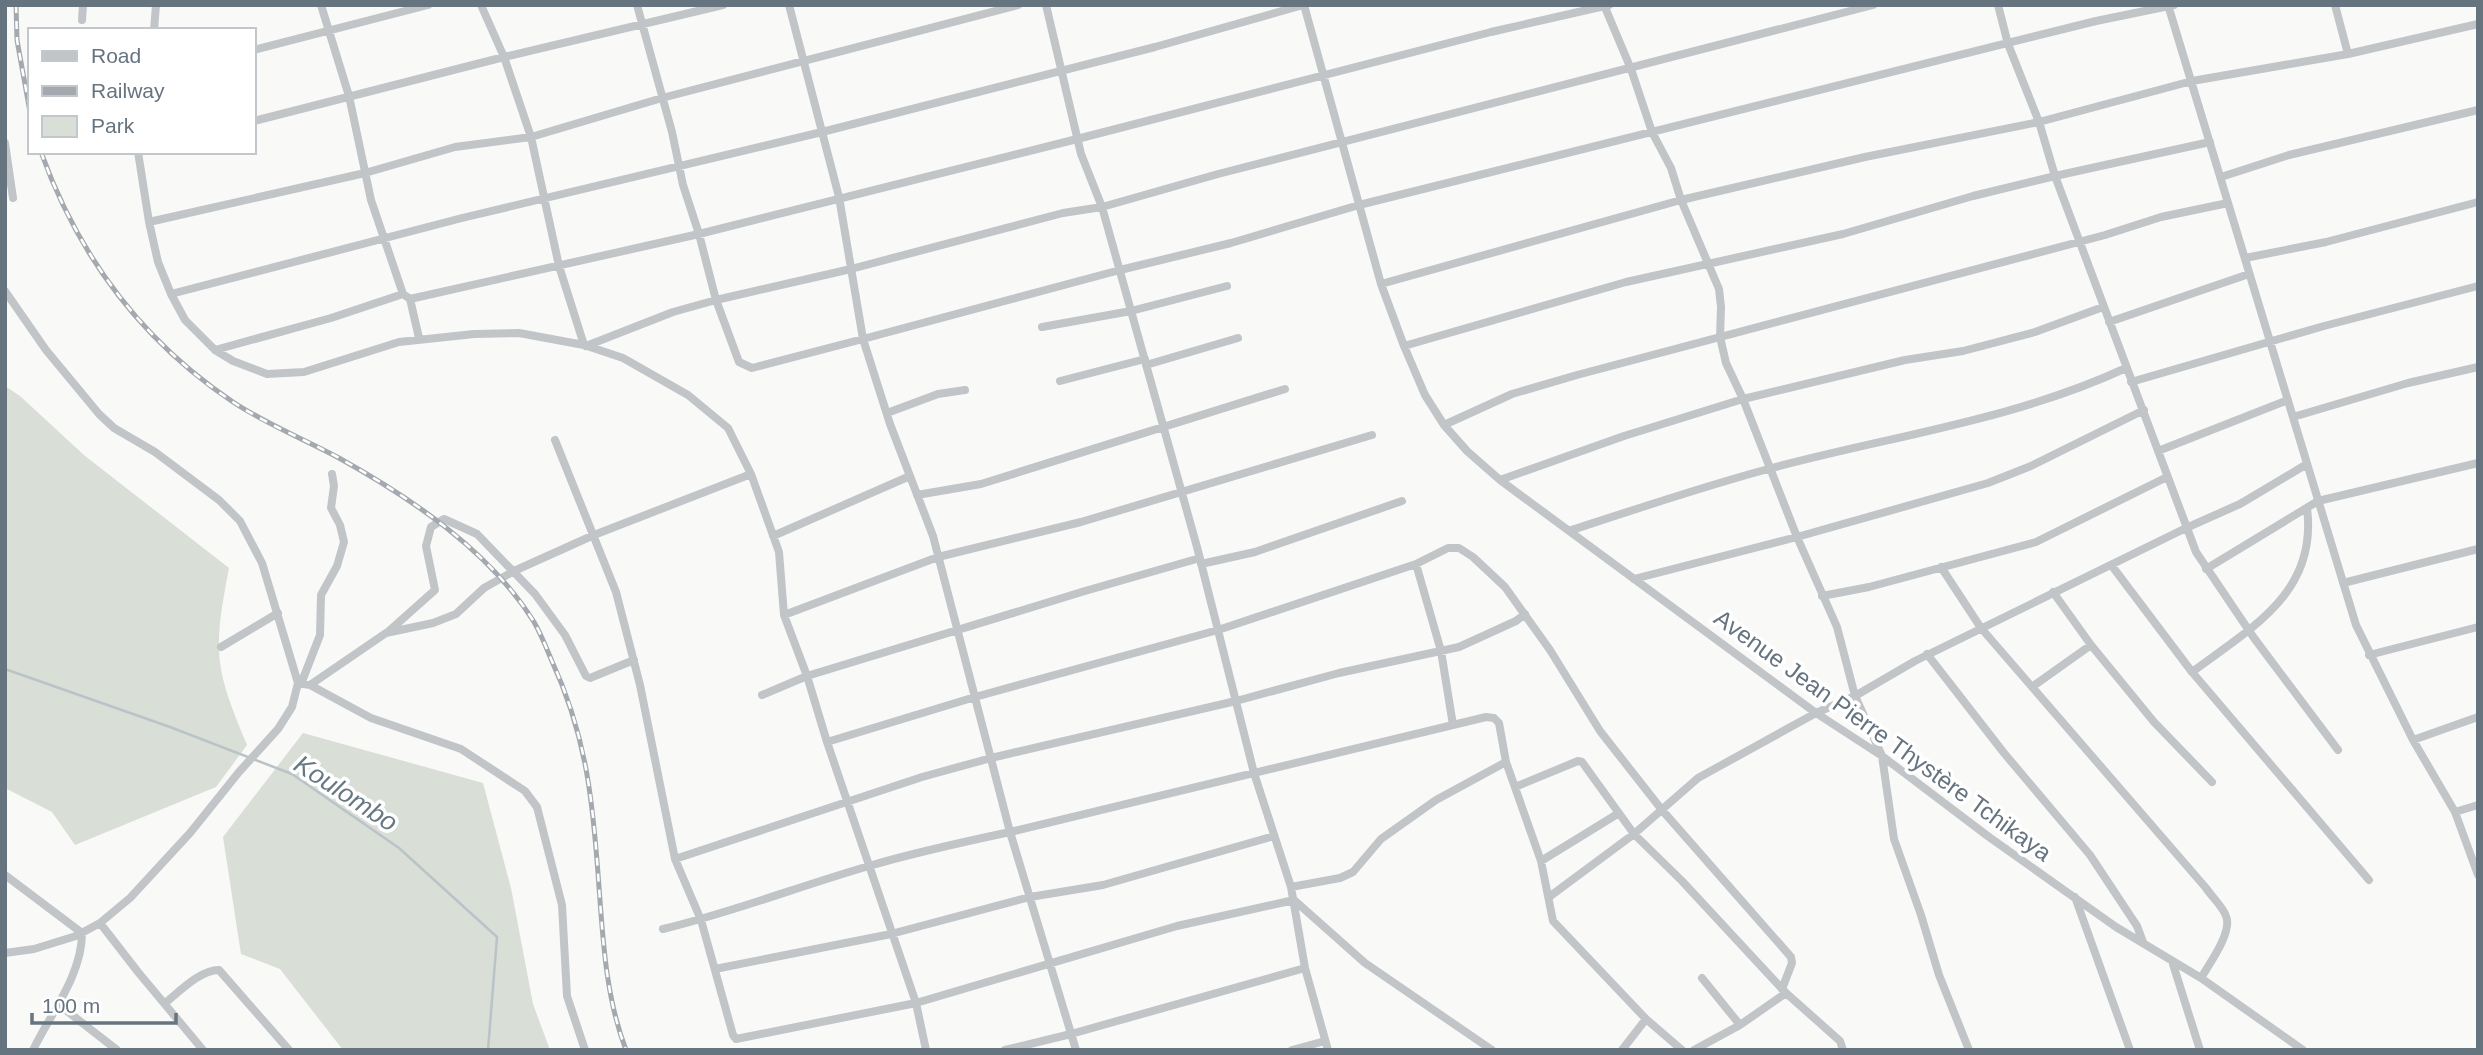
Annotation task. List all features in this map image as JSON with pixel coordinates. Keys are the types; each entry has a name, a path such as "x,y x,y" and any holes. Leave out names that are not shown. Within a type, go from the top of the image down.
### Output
{"street":[{"path":"82,20 83,5"},
{"path":"154,28 156,5"},
{"path":"321,5 349,96 365,173 383,238 419,338"},
{"path":"256,50 428,5"},
{"path":"481,5 504,57 531,136 559,265 569,303 585,345"},
{"path":"637,5 679,164 682,185 699,234 716,300 735,355 744,365 752,368 1231,243 1359,205 2096,21 2170,6 2356,625 2413,740 2455,812 2478,875"},
{"path":"256,120 723,5"},
{"path":"789,5 839,197 863,339 938,557 1010,832 1076,1050"},
{"path":"149,222 365,173 455,147 513,141 662,97 1018,5"},
{"path":"1046,5 1077,139 1088,176 1102,206 1201,561 1254,773 1291,887 1306,968 1326,1045 1292,1050"},
{"path":"171,294 383,238 679,164 822,132 1155,47 1303,5"},
{"name":"Avenue Jean Pierre Thystère Tchikaya","path":"1303,5 1381,284 1425,395 1451,435 1500,480 1816,713 1882,756 1989,837 2116,927 2201,978 2300,1049"},
{"path":"585,345 673,312 716,300 851,269 1063,213 1102,206 1343,141 1873,5"},
{"path":"1998,5 2008,44 2039,122 2054,176 2186,528 2206,569 2338,750"},
{"path":"2335,5 2348,54"},
{"path":"215,350 406,297 699,234 1491,32 1606,6 1652,132 1671,168 1681,200 1719,289 1720,337 1726,363 1837,627 1855,696 1882,756 1894,839 1939,975 1969,1050"},
{"path":"1381,284 1681,200 1865,157 2039,122 2192,81 2348,54 2478,24"},
{"path":"2221,177 2289,155 2478,110"},
{"path":"5,142 13,198"},
{"path":"1404,346 1626,282 1843,234 1973,196 2210,142"},
{"path":"138,154 158,262 171,294 185,320 215,350 233,361 267,374 304,372 419,338 519,333 585,345 622,358 688,395 728,428 751,474 773,536 781,565 784,615 807,676 916,1003 926,1050"},
{"path":"2245,258 2326,242 2478,202"},
{"path":"1444,425 1512,394 2105,235 2161,217 2228,203"},
{"path":"2109,322 2249,274"},
{"path":"1042,327 1131,312 1227,286"},
{"path":"2131,382 2324,326 2478,286"},
{"path":"5,291 46,350 99,414 114,428 162,457 231,510 253,544 303,684 371,718 461,749 525,791 537,807 562,905 567,996 585,1050"},
{"path":"1500,480 1624,436 1743,399 1905,360 1975,348 2035,332 2103,307"},
{"path":"1060,381 1238,338"},
{"path":"2293,417 2396,386 2478,367"},
{"path":"1569,531 1771,468 2023,408 2126,368"},
{"path":"917,495 981,484 1285,389"},
{"path":"887,412 938,394 965,390"},
{"path":"2158,451 2288,400"},
{"path":"1634,579 1797,537 1988,482 2031,466 2144,411"},
{"path":"784,615 938,557 1081,522 1373,435"},
{"path":"555,440 616,592 634,660 675,859 701,920 736,1039 916,1003 1177,926 1294,900"},
{"path":"2206,569 2318,501 2478,463"},
{"path":"1549,897 1634,834 1699,778 1816,713 1855,696 1927,654 2240,504 2307,464"},
{"path":"5,953 33,949 82,933 117,911 190,834 239,772 270,739 290,711 303,684 320,635 321,595 337,566 344,542 341,525 331,508 334,486 332,474"},
{"path":"386,633 433,623 456,614 484,587 514,571 594,535 751,474"},
{"path":"773,536 910,476"},
{"path":"1822,596 1869,587 2036,542 2167,477"},
{"path":"762,695 807,676 1085,591 1201,561 1255,552 1402,501"},
{"path":"2192,672 2248,630 2290,590 2302,566 2310,531 2307,508"},
{"path":"303,684 386,633 435,590 426,546 427,536 431,527 444,519 458,523 477,534 535,594 565,635 586,676 590,678 634,660"},
{"path":"827,741 1218,630 1416,564 1448,548 1459,548 1474,557 1505,587 1550,650 1600,731 1661,810 1791,957 1792,963 1784,991 1740,1025 1694,1050"},
{"path":"2343,583 2478,549"},
{"path":"1416,564 1441,651 1452,725"},
{"path":"2112,566 2192,672 2369,880"},
{"path":"1941,567 1981,628 2206,888 2227,917 2228,927 2224,937 2201,978"},
{"path":"2053,592 2091,645 2154,722 2212,782"},
{"path":"221,647 278,613"},
{"path":"675,859 991,758 1236,701 1339,673 1458,647 1490,634 1525,614"},
{"path":"2369,655 2478,627"},
{"path":"2032,687 2091,645"},
{"path":"1927,654 2004,753 2090,855 2137,926 2144,944"},
{"path":"663,929 701,920 869,866 940,847 1486,717 1494,718 1499,723 1506,762 1541,861 1553,921 1646,1019 1682,1050"},
{"path":"2413,740 2478,717"},
{"path":"1516,787 1578,761 1585,765 1634,834 1682,881 1784,991 1840,1041 1843,1050"},
{"path":"1291,887 1340,878 1353,872 1381,839 1436,800 1506,762"},
{"path":"2455,812 2478,805"},
{"path":"1541,861 1619,813"},
{"path":"715,969 891,934 1030,897 1103,885 1168,864 1274,836"},
{"path":"5,875 82,933"},
{"path":"2075,897 2130,1050"},
{"path":"1294,900 1365,962 1492,1050"},
{"path":"100,923 203,1050"},
{"path":"33,1050 78,962 82,933"},
{"path":"2172,961 2200,1050"},
{"path":"1005,1050 1306,968"},
{"path":"165,1003 202,975 219,970 289,1050"},
{"path":"1702,978 1740,1025"},
{"path":"58,1003 117,1050"},
{"path":"1622,1050 1646,1019"}],"green space":[{"path":"5,386 20,396 85,456 229,568 220,619 220,662 229,699 247,745 216,787 75,845 52,812 5,788"},
{"path":"303,733 483,783 511,888 533,1004 550,1050 343,1050 280,969 241,954 223,837"}],"waterway":[{"name":"Koulombo","path":"5,669 170,727 292,774 399,848 497,937 488,1050"}],"railway":[{"path":"16,5 17,40 28,101"},
{"path":"42,154 56,190 94,260 117,293 170,352 233,402 339,458 394,491 447,528 495,572 534,622 573,716 586,770 607,969 614,1010 626,1050"}]}
